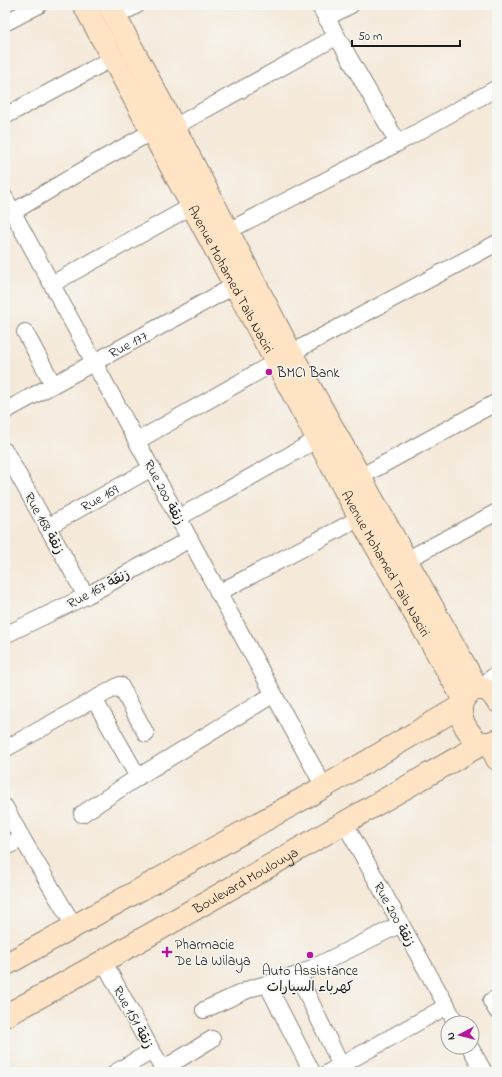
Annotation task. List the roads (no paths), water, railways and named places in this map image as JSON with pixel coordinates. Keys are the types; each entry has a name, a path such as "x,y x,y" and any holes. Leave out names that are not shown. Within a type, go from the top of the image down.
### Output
{"street":[{"path":"5,22 39,5"},
{"name":"Avenue Mohamed Taib Naciri","path":"84,5 113,58 164,129 228,231 243,281"},
{"path":"112,11 137,5"},
{"path":"351,5 322,12 398,143"},
{"name":"Avenue Mohamed Taib Naciri","path":"112,11 164,129 192,206 243,281 284,357 360,477 480,693"},
{"path":"14,212 95,163 164,129 336,37"},
{"path":"5,116 113,58"},
{"path":"228,231 398,143 497,88"},
{"name":"Rue 200 زنقة","path":"5,198 14,212 218,593 324,787"},
{"path":"52,284 192,206"},
{"path":"137,441 284,357 497,243"},
{"name":"Rue 177","path":"5,411 243,281"},
{"path":"24,332 53,384"},
{"name":"Avenue Mohamed Taib Naciri","path":"284,357 318,439 360,518 480,693"},
{"path":"360,477 497,402"},
{"path":"178,518 318,439"},
{"name":"Rue 168 زنقة","path":"5,451 86,596"},
{"name":"Rue 169","path":"47,527 152,468"},
{"path":"406,560 497,512"},
{"path":"218,593 360,518"},
{"name":"Rue 167 زنقة","path":"5,635 86,596 190,540"},
{"path":"5,749 120,685 146,734"},
{"path":"480,693 461,715 465,726 473,737 480,742 492,746"},
{"path":"5,965 324,787 480,693"},
{"path":"82,814 138,777 274,694"},
{"path":"94,699 138,777"},
{"name":"Boulevard Moulouya","path":"5,1016 104,962 344,822 492,746"},
{"path":"5,807 74,926"},
{"name":"Rue 200 زنقة","path":"344,822 452,1015"},
{"path":"5,848 22,838"},
{"path":"204,1010 252,988 298,975 401,924"},
{"name":"Rue 151 زنقة","path":"104,962 164,1071"},
{"path":"298,975 335,1069 447,1006"},
{"path":"267,984 312,1072"},
{"path":"497,998 491,1001 497,1011"},
{"path":"164,1071 212,1039"},
{"path":"116,1072 152,1051"},
{"path":"474,1055 484,1072"}],"place":[{"name":"BMCI Bank","path":"269,372"},
{"name":"Pharmacie De La Wilaya","path":"167,952"},
{"name":"Auto Assistance كهرباء السيارات","path":"310,955"}]}
